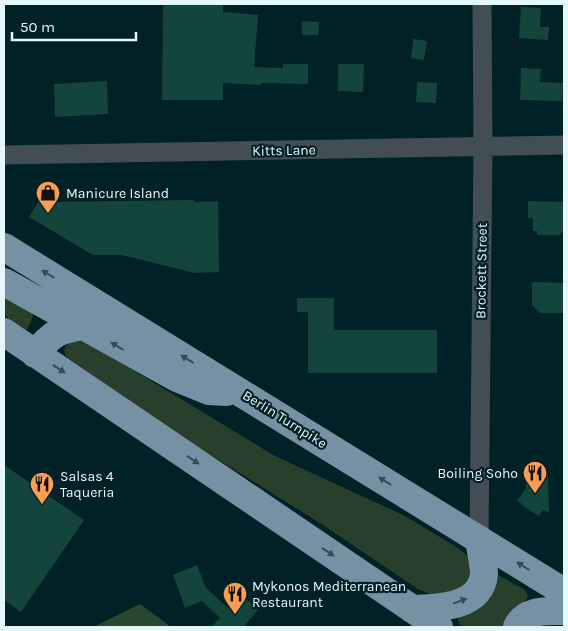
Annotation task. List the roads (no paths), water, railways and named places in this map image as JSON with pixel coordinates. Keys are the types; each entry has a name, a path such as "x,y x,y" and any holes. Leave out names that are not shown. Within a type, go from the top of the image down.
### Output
{"highway":[{"name":"Berlin Turnpike","path":"4,247 564,592"},
{"path":"4,282 176,378 210,391 243,393"},
{"path":"35,354 46,340 57,332 84,326"},
{"path":"4,332 439,627"},
{"path":"412,609 444,607 471,598 480,587 484,574 478,539"},
{"path":"517,627 519,623 531,614 564,611"}],"street":[{"name":"Brockett Street","path":"478,539 483,146 482,4"},
{"name":"Kitts Lane","path":"4,155 564,145"}],"place":[{"name":"Manicure Island","path":"48,214"},
{"name":"Boiling Soho","path":"535,494"},
{"name":"Salsas 4 Taqueria","path":"42,505"},
{"name":"Mykonos Mediterranean Restaurant","path":"235,615"}]}
